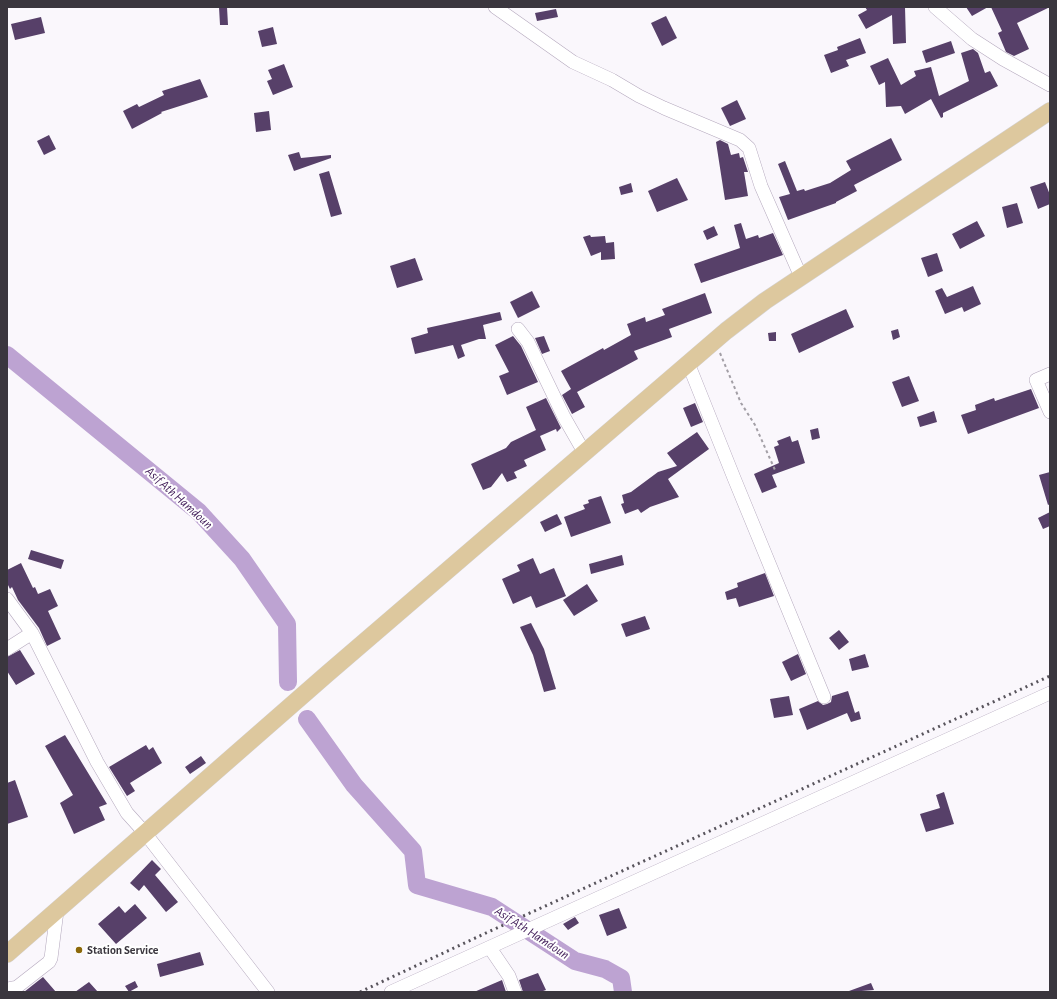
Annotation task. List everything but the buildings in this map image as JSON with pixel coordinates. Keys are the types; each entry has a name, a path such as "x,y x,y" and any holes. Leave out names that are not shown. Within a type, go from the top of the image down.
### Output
{"main road":[{"path":"7,954 584,452 715,341 765,301 1050,112"}],"street":[{"path":"495,7 573,62 612,80 658,105 740,140 749,148 761,186 801,277"},
{"path":"935,7 972,39 1003,59 1050,85"},
{"path":"518,329 528,342 564,416 584,452"},
{"path":"688,363 824,697"},
{"path":"1050,374 1036,380 1050,412"},
{"path":"7,599 32,633 97,762 127,813 145,833 268,992"},
{"path":"7,649 32,633"},
{"path":"391,992 1050,694"},
{"path":"7,989 17,987 49,962 51,958 57,911"},
{"path":"490,948 508,976 515,992"}],"path":[{"path":"715,341 741,403 755,424 775,470"}],"waterway":[{"name":"Asif Ath Hamdoun","path":"7,355 199,512 242,559 287,624 288,682"},
{"name":"Asif Ath Hamdoun","path":"307,719 354,785 413,851 417,885 492,907 575,961 605,969 621,978 623,992"}],"railway":[{"path":"360,992 1050,676"}],"place":[{"name":"Station Service","path":"79,950"}]}
